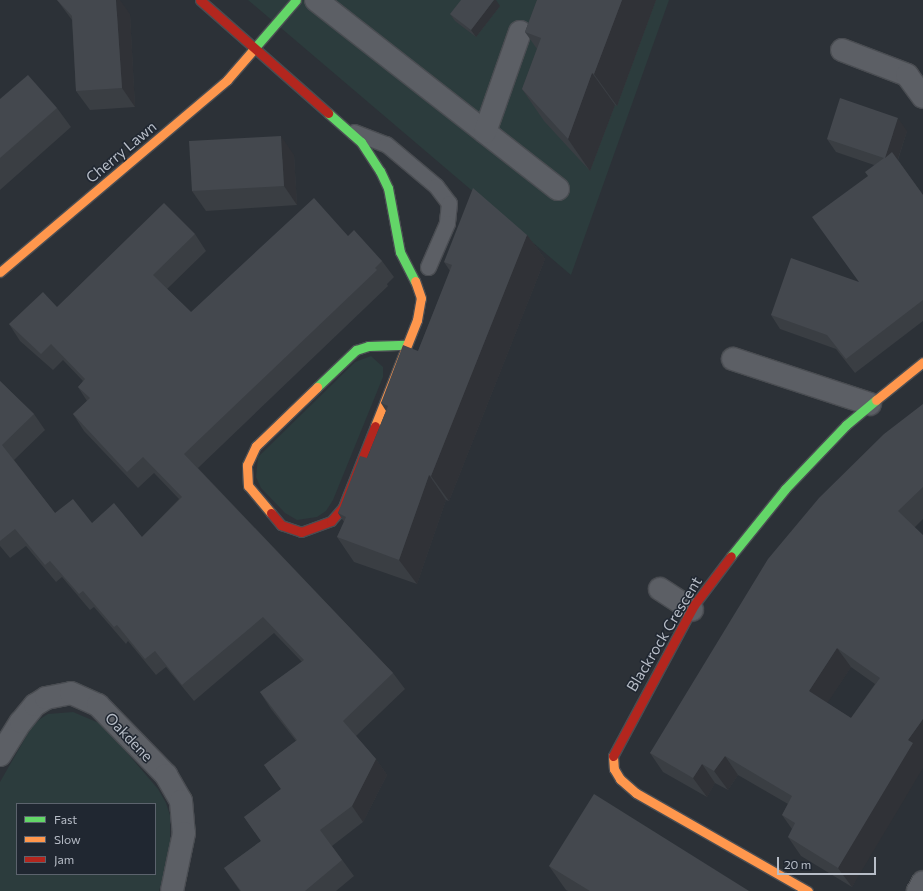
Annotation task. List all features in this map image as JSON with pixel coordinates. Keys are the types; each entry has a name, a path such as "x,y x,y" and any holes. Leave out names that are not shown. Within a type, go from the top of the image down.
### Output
{"street":[{"path":"200,0 349,130 380,171 388,188 400,252 419,288 420,298 417,320 343,507 331,521 313,529 301,532 281,525 248,486 247,465 256,446 356,350 368,346 406,345"},
{"name":"Cherry Lawn","path":"0,272 222,85 296,0"},
{"path":"316,0 558,189"},
{"path":"485,132 520,32"},
{"path":"842,50 907,75 923,97"},
{"path":"733,359 870,404"},
{"name":"Blackrock Crescent","path":"808,891 636,793 620,779 614,769 612,756 619,740 692,610 728,559 785,489 870,404 923,362"},
{"path":"660,589 692,610"},
{"name":"Oakdene","path":"0,755 21,722 35,705 46,698 71,693 98,704 166,775 181,802 184,832 172,891"},
{"path":"918,891 923,882"}],"lane":[{"path":"349,130 386,144 436,186 449,203 447,223 428,267"}],"shaded area":[{"path":"248,0 669,0 571,275"},
{"path":"371,356 383,367 383,377 333,500 326,511 317,517 297,520 285,513 261,488 256,477 258,457 355,362"},
{"path":"73,712 99,723 111,734 158,789 166,803 170,815 170,852 159,891 0,891 0,782 31,728 40,719 48,714"}],"building":[{"path":"57,0 116,0 122,88 76,91 72,16"},
{"path":"461,0 494,0 471,30 450,14"},
{"path":"537,0 622,0 594,74 592,73 568,139 522,89 541,38 525,32"},
{"path":"28,75 57,108 0,158 0,99"},
{"path":"840,98 898,118 885,158 892,152 923,195 923,300 846,359 827,335 771,315 791,258 859,282 812,217 868,176 865,172 884,158 827,139"},
{"path":"281,136 284,186 192,191 189,141"},
{"path":"473,188 527,235 431,476 429,475 399,560 337,537 346,517 338,513 360,456 367,458 388,406 381,403 403,345 418,351 452,265 444,262"},
{"path":"314,198 348,236 354,230 382,261 375,268 377,270 184,454 393,673 343,721 376,759 352,806 320,830 342,860 305,891 241,891 224,868 261,841 244,817 281,789 264,765 297,740 260,692 304,660 263,617 182,685 155,651 145,659 117,625 114,627 83,591 79,594 50,561 45,565 15,529 0,541 0,381 34,414 2,445 55,513 73,499 92,523 114,503 142,537 182,497 143,457 127,472 73,414 90,398 78,387 85,379 51,344 41,354 9,324 43,292 57,307 164,203 195,234 153,275 191,312"},
{"path":"923,404 923,487 898,511 923,535 923,719 908,740 913,743 838,868 788,837 795,823 782,815 792,796 725,756 714,771 702,764 693,778 650,753 768,559 819,498 884,434","holes":["837,648 880,678 851,718 809,691"]},
{"path":"594,794 749,891 590,891 549,866"}],"traffic: fast":[{"path":"252,51 296,0"},
{"path":"328,113 361,142 380,171 388,188 400,252 415,281"},
{"path":"317,387 356,350 368,346 406,345"},
{"path":"731,556 785,489 846,425 876,400"}],"traffic: slow":[{"path":"0,272 227,80 252,51"},
{"path":"375,426 417,320 421,298 415,281"},
{"path":"876,400 923,362"},
{"path":"271,513 248,486 247,465 256,446 317,387"},
{"path":"613,756 614,769 620,779 636,793 808,891"}],"traffic: jam":[{"path":"200,0 328,113"},
{"path":"271,513 281,525 301,532 331,521 343,507 375,426"},
{"path":"613,756 694,605 731,556"}]}
